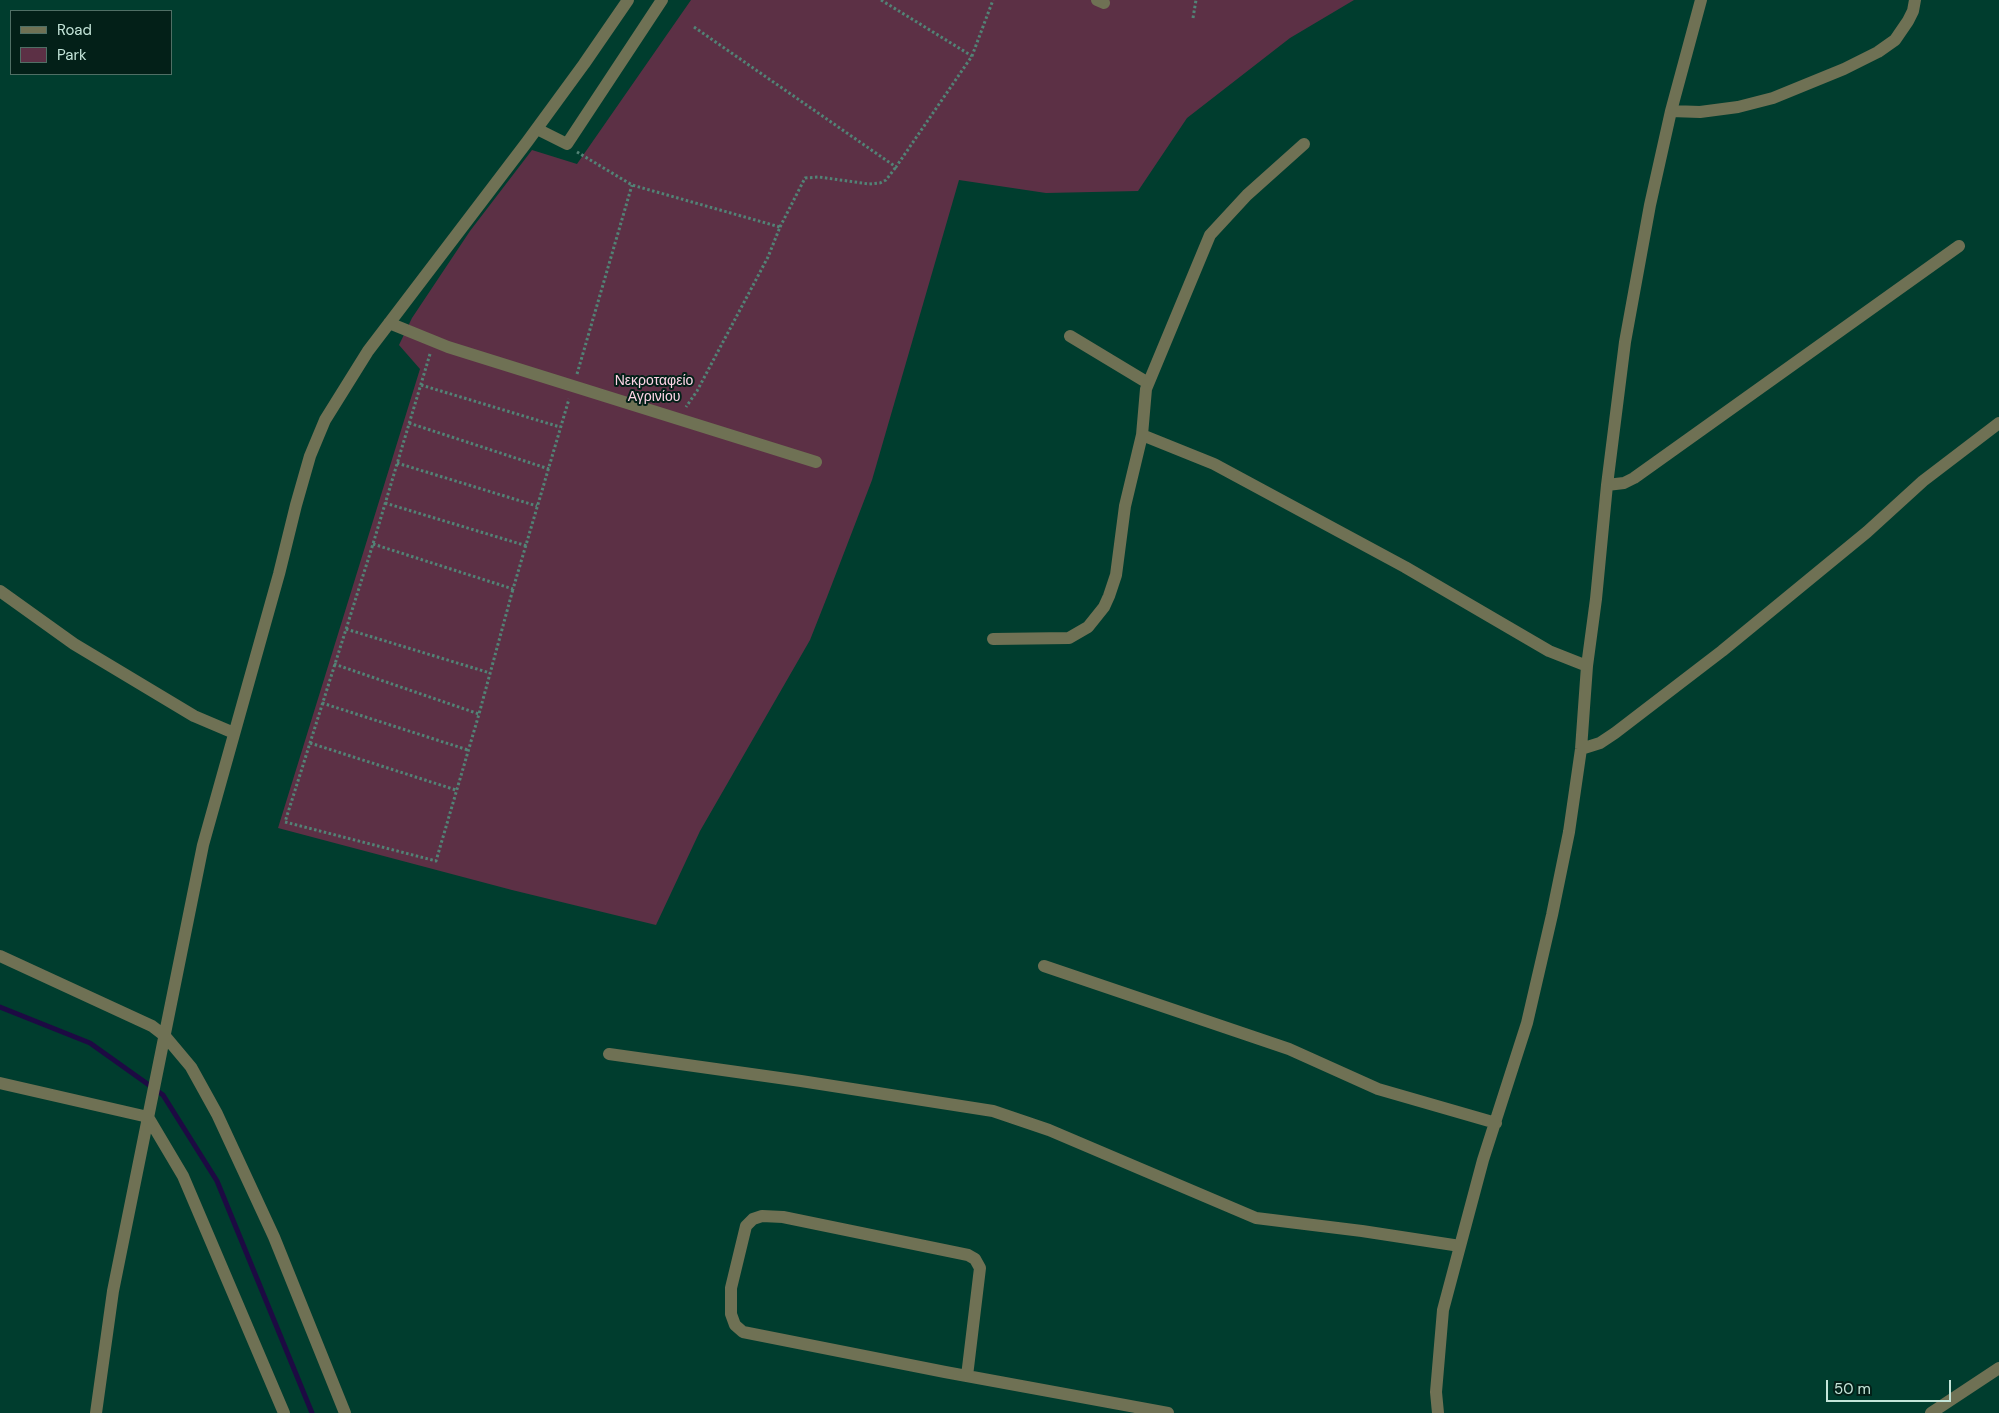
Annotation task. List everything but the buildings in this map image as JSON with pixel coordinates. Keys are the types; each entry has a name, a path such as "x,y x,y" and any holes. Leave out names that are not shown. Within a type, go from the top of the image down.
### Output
{"street":[{"path":"96,1413 113,1291 204,845 277,583 310,456 325,420 346,385 389,324 537,129 628,0"},
{"path":"537,129 567,144 662,0"},
{"path":"1438,1413 1436,1383 1443,1310 1483,1160 1528,1023 1569,832 1581,749 1587,666 1625,342 1650,205 1671,111 1701,0"},
{"path":"1671,111 1700,112 1738,108 1773,98 1844,69 1878,52 1894,40 1908,21 1913,11 1915,0"},
{"path":"993,639 1069,638 1082,632 1104,607 1113,585 1125,506 1142,435 1144,397 1148,383 1210,235 1247,195 1304,144"},
{"path":"1607,485 1624,483 1634,478 1959,246"},
{"path":"389,324 434,341 816,462"},
{"path":"1070,336 1148,383"},
{"path":"1581,749 1600,743 1722,651 1867,532 1924,481 1999,423"},
{"path":"1142,435 1214,464 1405,567 1550,651 1587,666"},
{"path":"0,591 90,654 194,716 234,733"},
{"path":"0,956 143,1021 165,1036 191,1067 217,1114 274,1237 345,1413"},
{"path":"1044,966 1289,1049 1378,1089 1496,1123"},
{"path":"609,1054 993,1111 1049,1130 1256,1218 1362,1231 1460,1246"},
{"path":"0,1083 148,1117 183,1176 284,1413"},
{"path":"967,1376 980,1268 976,1259 968,1255 783,1217 762,1216 753,1219 746,1226 731,1288 731,1314 735,1324 743,1332 967,1376 1168,1413"},
{"path":"1931,1413 1999,1368"}],"path":[{"path":"881,0 972,56"},
{"path":"678,418 696,391 768,257 780,227 805,178 819,176 869,184 880,183 886,180 972,56 992,0"},
{"path":"1194,18 1196,0"},
{"path":"694,27 896,167"},
{"path":"567,144 590,161 632,185 780,227"},
{"path":"434,341 373,544 285,822 436,861 537,506 632,185"},
{"path":"421,385 560,427"},
{"path":"409,423 549,469"},
{"path":"397,463 537,506"},
{"path":"385,503 527,546"},
{"path":"373,544 513,589"},
{"path":"346,629 490,673"},
{"path":"334,664 479,714"},
{"path":"322,703 468,750"},
{"path":"310,743 456,790"}],"green space":[{"name":"Νεκροταφείο Αγρινίου","path":"691,0 1354,0 1290,38 1187,118 1138,191 1046,193 959,180 872,480 810,640 700,831 656,925 512,890 278,828 420,369 399,345 412,318 470,231 532,150 577,164"}],"waterway":[{"path":"0,1007 90,1043 163,1095 217,1181 312,1413"}]}
